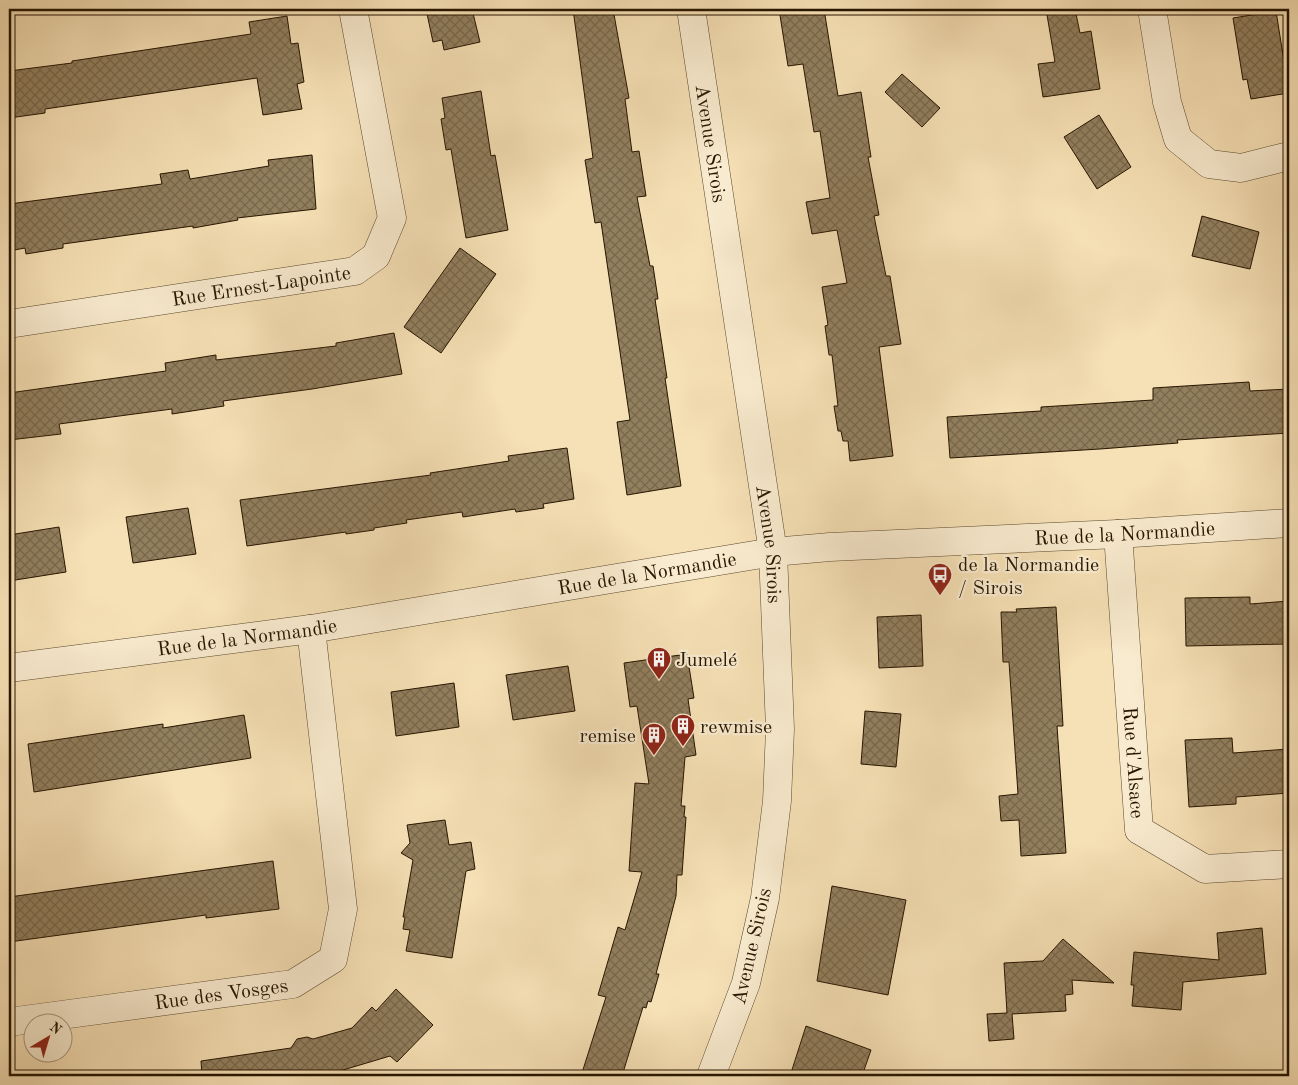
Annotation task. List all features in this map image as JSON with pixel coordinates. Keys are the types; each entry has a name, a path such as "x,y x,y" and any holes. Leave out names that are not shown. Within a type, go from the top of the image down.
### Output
{"street":[{"name":"Rue Ernest-Lapointe","path":"9,324 355,271 376,256 392,218 353,9"},
{"name":"Avenue Sirois","path":"691,9 773,552 780,729 777,801 765,898 746,983 712,1076"},
{"path":"1152,9 1167,102 1178,139 1209,164 1241,168 1289,156"},
{"name":"Rue de la Normandie","path":"9,668 310,628 773,552 830,547 1118,534 1289,522"},
{"name":"Rue d'Alsace","path":"1118,534 1139,830 1205,869 1289,864"},
{"name":"Rue des Vosges","path":"9,1022 292,984 333,959 343,909 310,628"}],"building":[{"path":"426,9 472,9 480,42 444,50 442,40 433,42"},
{"path":"573,9 613,9 629,98 625,99 632,152 639,151 646,196 637,197 650,266 653,266 658,299 655,299 667,378 665,378 681,486 627,495 617,422 630,420 601,222 595,223 585,160 593,158"},
{"path":"779,9 824,9 838,96 861,92 871,157 868,157 879,215 874,216 886,276 890,276 901,344 879,347 893,456 850,461 848,441 843,441 841,431 838,431 834,406 838,406 832,355 829,355 825,326 828,325 822,287 847,283 837,230 812,234 806,202 830,198 820,131 814,132 803,64 788,66"},
{"path":"1046,9 1075,9 1080,33 1091,31 1100,89 1043,97 1038,64 1055,62"},
{"path":"1276,11 1289,93 1251,99 1247,79 1243,80 1233,18"},
{"path":"287,16 291,44 298,43 304,82 297,84 302,109 263,115 257,78 45,109 45,113 9,118 9,71 72,63 72,61 251,34 249,22"},
{"path":"902,74 940,108 922,127 885,92"},
{"path":"481,91 491,156 495,155 508,230 466,238 451,149 446,150 441,119 445,118 442,98"},
{"path":"1099,115 1131,167 1097,189 1064,137"},
{"path":"312,155 316,209 237,218 238,220 193,228 193,226 63,244 63,248 26,254 25,248 9,251 9,204 162,184 160,174 188,170 190,179 269,166 268,160"},
{"path":"1202,216 1259,232 1250,269 1192,256"},
{"path":"460,248 496,274 441,353 404,327"},
{"path":"394,333 402,374 223,401 224,406 172,414 172,409 59,424 61,434 9,440 9,393 166,371 165,363 216,355 216,360 336,346 336,343"},
{"path":"1249,382 1250,391 1289,389 1289,433 1177,440 1178,443 1100,449 950,458 947,417 1041,411 1041,407 1153,400 1153,388"},
{"path":"567,448 574,499 543,504 544,508 516,512 515,509 463,517 462,512 406,520 407,523 374,528 374,530 346,534 346,532 247,546 240,500 431,475 430,473 509,461 508,456"},
{"path":"188,508 196,554 133,563 126,517"},
{"path":"59,527 66,572 9,581 9,535"},
{"path":"1250,597 1250,604 1289,601 1289,644 1186,646 1185,598"},
{"path":"1056,607 1063,726 1057,726 1066,853 1021,856 1019,820 1001,821 999,796 1018,794 1009,662 1003,662 1001,612 1017,612 1016,609"},
{"path":"921,615 923,666 879,668 877,617"},
{"path":"687,654 694,698 688,699 696,755 685,757 681,806 685,806 684,817 686,817 682,875 677,875 676,896 656,974 659,974 651,1002 648,1001 646,1008 643,1007 622,1076 581,1076 606,997 598,995 618,927 625,930 642,872 629,871 635,783 649,784 637,706 630,707 624,663"},
{"path":"568,666 575,711 513,720 506,675"},
{"path":"454,683 459,727 396,736 391,692"},
{"path":"865,711 901,714 896,767 861,764"},
{"path":"244,715 251,758 34,792 28,744 163,724 163,728"},
{"path":"1232,738 1233,753 1289,749 1289,793 1236,797 1236,804 1189,807 1185,740"},
{"path":"445,820 449,845 471,842 475,869 466,871 452,958 406,951 410,930 403,929 405,917 403,917 413,860 401,853 410,843 407,825"},
{"path":"273,861 279,909 206,918 206,915 9,942 9,897"},
{"path":"832,886 906,900 888,995 817,981"},
{"path":"1262,928 1266,974 1183,982 1181,1010 1132,1006 1134,985 1131,985 1134,952 1219,960 1217,933"},
{"path":"1063,939 1114,983 1072,980 1073,994 1065,995 1066,1011 1012,1014 1014,1039 989,1041 987,1014 1007,1013 1004,963 1043,961"},
{"path":"396,989 433,1025 397,1062 390,1056 323,1076 202,1076 201,1061 291,1048 297,1039 307,1037 313,1039 352,1028 372,1007 376,1011"},
{"path":"806,1026 871,1050 862,1076 790,1076"}],"place":[{"name":"de la Normandie / Sirois","path":"940,596"},
{"name":"Jumelé","path":"659,680"},
{"name":"rewmise","path":"683,747"},
{"name":"remise","path":"654,756"}]}
